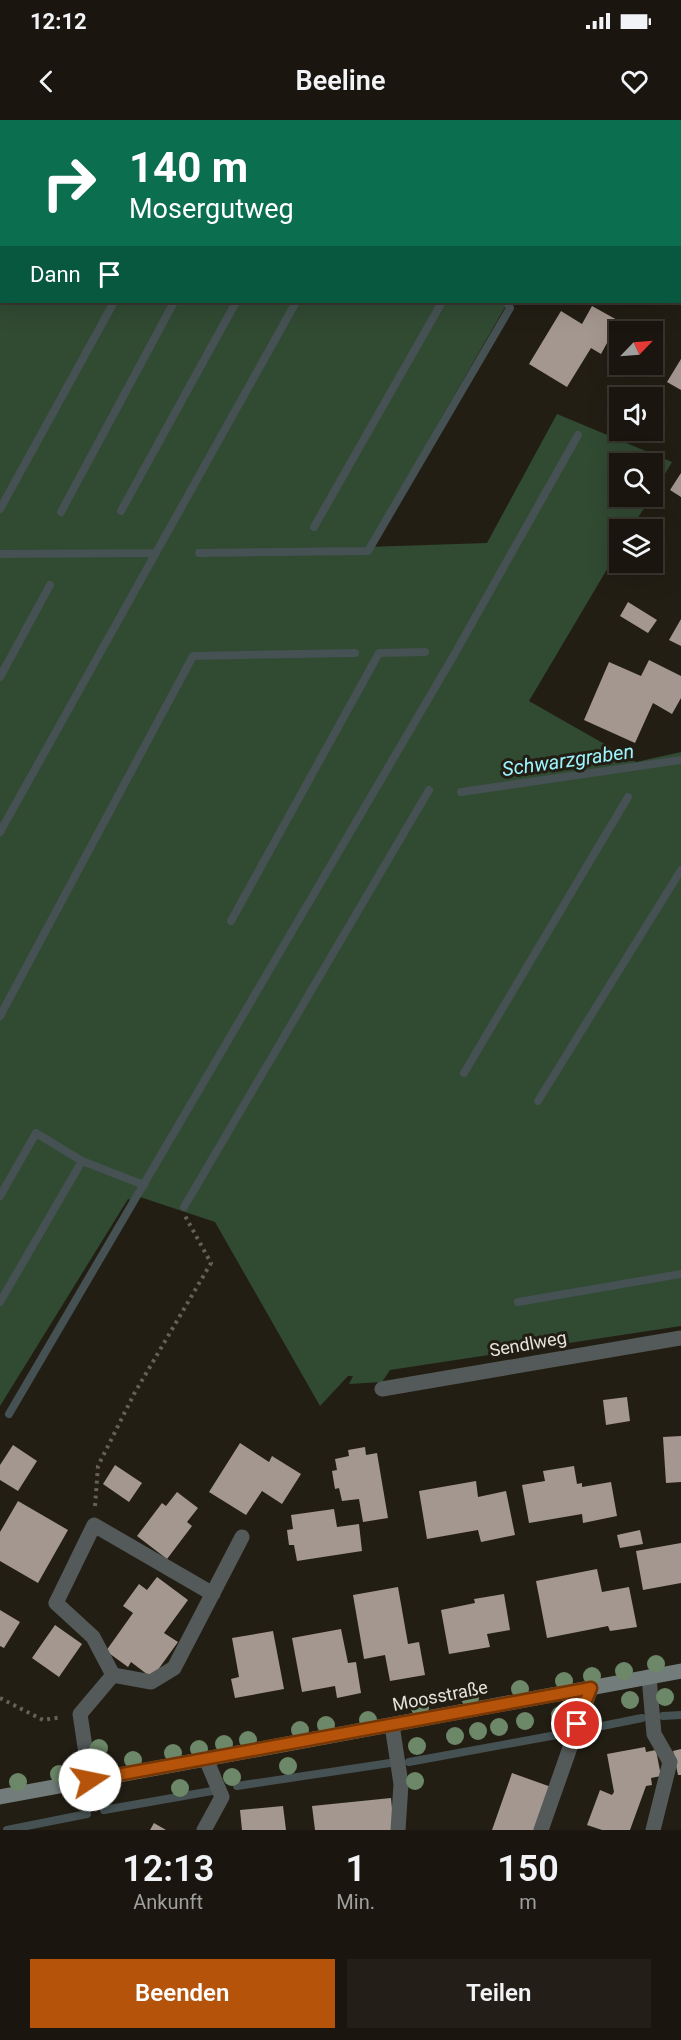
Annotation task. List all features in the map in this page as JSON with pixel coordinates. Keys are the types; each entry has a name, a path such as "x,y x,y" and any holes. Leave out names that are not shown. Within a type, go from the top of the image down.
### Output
{"street":[{"name":"Sendlweg","path":"382,1389 681,1338"},
{"path":"113,1675 93,1637 56,1603 94,1525 213,1594"},
{"path":"113,1675 151,1682 174,1668 242,1537"},
{"name":"Moosstraße","path":"0,1797 681,1671"},
{"path":"90,1780 81,1714 113,1675"},
{"path":"649,1677 654,1734 670,1762 653,1830"},
{"path":"541,1830 591,1688"},
{"path":"392,1725 401,1784 398,1830"},
{"path":"204,1830 222,1797 206,1759"}],"path":[{"path":"94,1525 98,1466 134,1394 211,1263 184,1214"},
{"path":"0,1698 43,1720 81,1714"}],"green space":[{"path":"0,303 507,303 367,547 487,543 557,414 609,436 609,441 622,441 650,453 609,453 609,507 645,507 637,519 609,519 609,566 529,701 636,762 681,752 681,1326 390,1370 382,1382 349,1384 353,1376 348,1376 320,1406 215,1222 134,1195 131,1200 128,1199 0,1406"},
{"path":"663,458 672,462 663,477"}],"building":[{"path":"592,306 619,321 609,321 609,339 601,354 591,348 567,387 529,364 561,311 582,324"},
{"path":"681,359 681,390 667,382"},
{"path":"681,473 681,497 670,490"},
{"path":"628,602 657,620 648,633 620,616"},
{"path":"681,619 681,646 669,640"},
{"path":"649,660 681,676 681,698 672,714 653,703 635,743 584,720 609,662 641,676"},
{"path":"627,1397 630,1421 606,1425 603,1400"},
{"path":"681,1436 681,1482 666,1483 663,1437"},
{"path":"240,1443 269,1462 272,1456 301,1474 282,1504 262,1491 246,1515 209,1492"},
{"path":"13,1445 37,1461 18,1491 0,1480 0,1465"},
{"path":"365,1447 366,1455 377,1453 388,1518 363,1522 359,1499 342,1501 339,1488 335,1489 332,1471 337,1470 335,1459 349,1456 348,1450"},
{"path":"115,1465 142,1483 129,1502 103,1484"},
{"path":"574,1466 577,1484 582,1483 582,1487 611,1482 617,1516 583,1523 582,1514 529,1523 522,1485 545,1481 543,1471"},
{"path":"476,1481 478,1497 506,1491 515,1535 481,1542 478,1530 427,1539 419,1491"},
{"path":"177,1492 198,1508 187,1522 192,1526 167,1559 137,1536 162,1503 166,1506"},
{"path":"18,1501 68,1530 38,1583 0,1561 0,1532"},
{"path":"334,1509 337,1527 359,1524 362,1551 297,1561 294,1545 289,1545 287,1530 293,1529 291,1515"},
{"path":"640,1530 643,1544 620,1548 617,1535"},
{"path":"681,1543 681,1583 643,1590 636,1551"},
{"path":"597,1569 602,1592 629,1587 637,1627 610,1631 608,1626 547,1638 536,1581"},
{"path":"157,1577 188,1600 164,1633 178,1642 152,1678 131,1662 128,1667 106,1651 133,1613 123,1606 139,1584 147,1590"},
{"path":"398,1587 408,1644 419,1642 425,1675 390,1681 385,1655 364,1659 353,1595"},
{"path":"504,1594 510,1630 487,1634 490,1647 449,1654 441,1610 475,1603 474,1599"},
{"path":"0,1610 20,1622 4,1648 0,1646"},
{"path":"55,1625 82,1644 59,1677 32,1658"},
{"path":"341,1629 348,1663 356,1662 361,1693 337,1698 335,1686 302,1692 292,1638"},
{"path":"273,1631 284,1689 235,1698 231,1679 239,1677 232,1638"},
{"path":"645,1747 646,1752 656,1750 661,1776 651,1778 652,1785 646,1786 630,1830 602,1830 587,1825 600,1790 612,1795 614,1792 607,1754"},
{"path":"681,1749 681,1775 678,1775 673,1751"},
{"path":"512,1773 554,1788 539,1830 492,1830"},
{"path":"391,1798 394,1830 315,1830 312,1806"},
{"path":"283,1806 286,1830 242,1830 240,1810"},
{"path":"154,1823 166,1830 150,1830"}],"waterway":[{"path":"0,509 113,303"},
{"path":"61,512 173,303"},
{"path":"121,511 235,303"},
{"path":"0,832 295,303"},
{"path":"314,527 441,303"},
{"path":"199,553 368,551 510,308 508,303"},
{"path":"9,1414 454,655 578,435"},
{"path":"0,554 156,553"},
{"path":"0,677 50,585"},
{"path":"231,921 379,653 425,652"},
{"path":"0,1016 193,656 355,653"},
{"name":"Schwarzgraben","path":"461,792 681,760"},
{"path":"184,1207 429,790"},
{"path":"464,1073 628,797"},
{"path":"538,1101 681,870"},
{"path":"0,1196 36,1133 82,1161"},
{"path":"0,1302 82,1161 144,1185"},
{"path":"518,1302 681,1274"},
{"path":"663,1716 681,1715"},
{"path":"597,1727 642,1718"},
{"path":"409,1762 573,1732"},
{"path":"237,1786 390,1763"},
{"path":"104,1810 212,1791"},
{"path":"7,1830 87,1814"}],"route":[{"path":"90,1780 591,1688 577,1724"}]}
